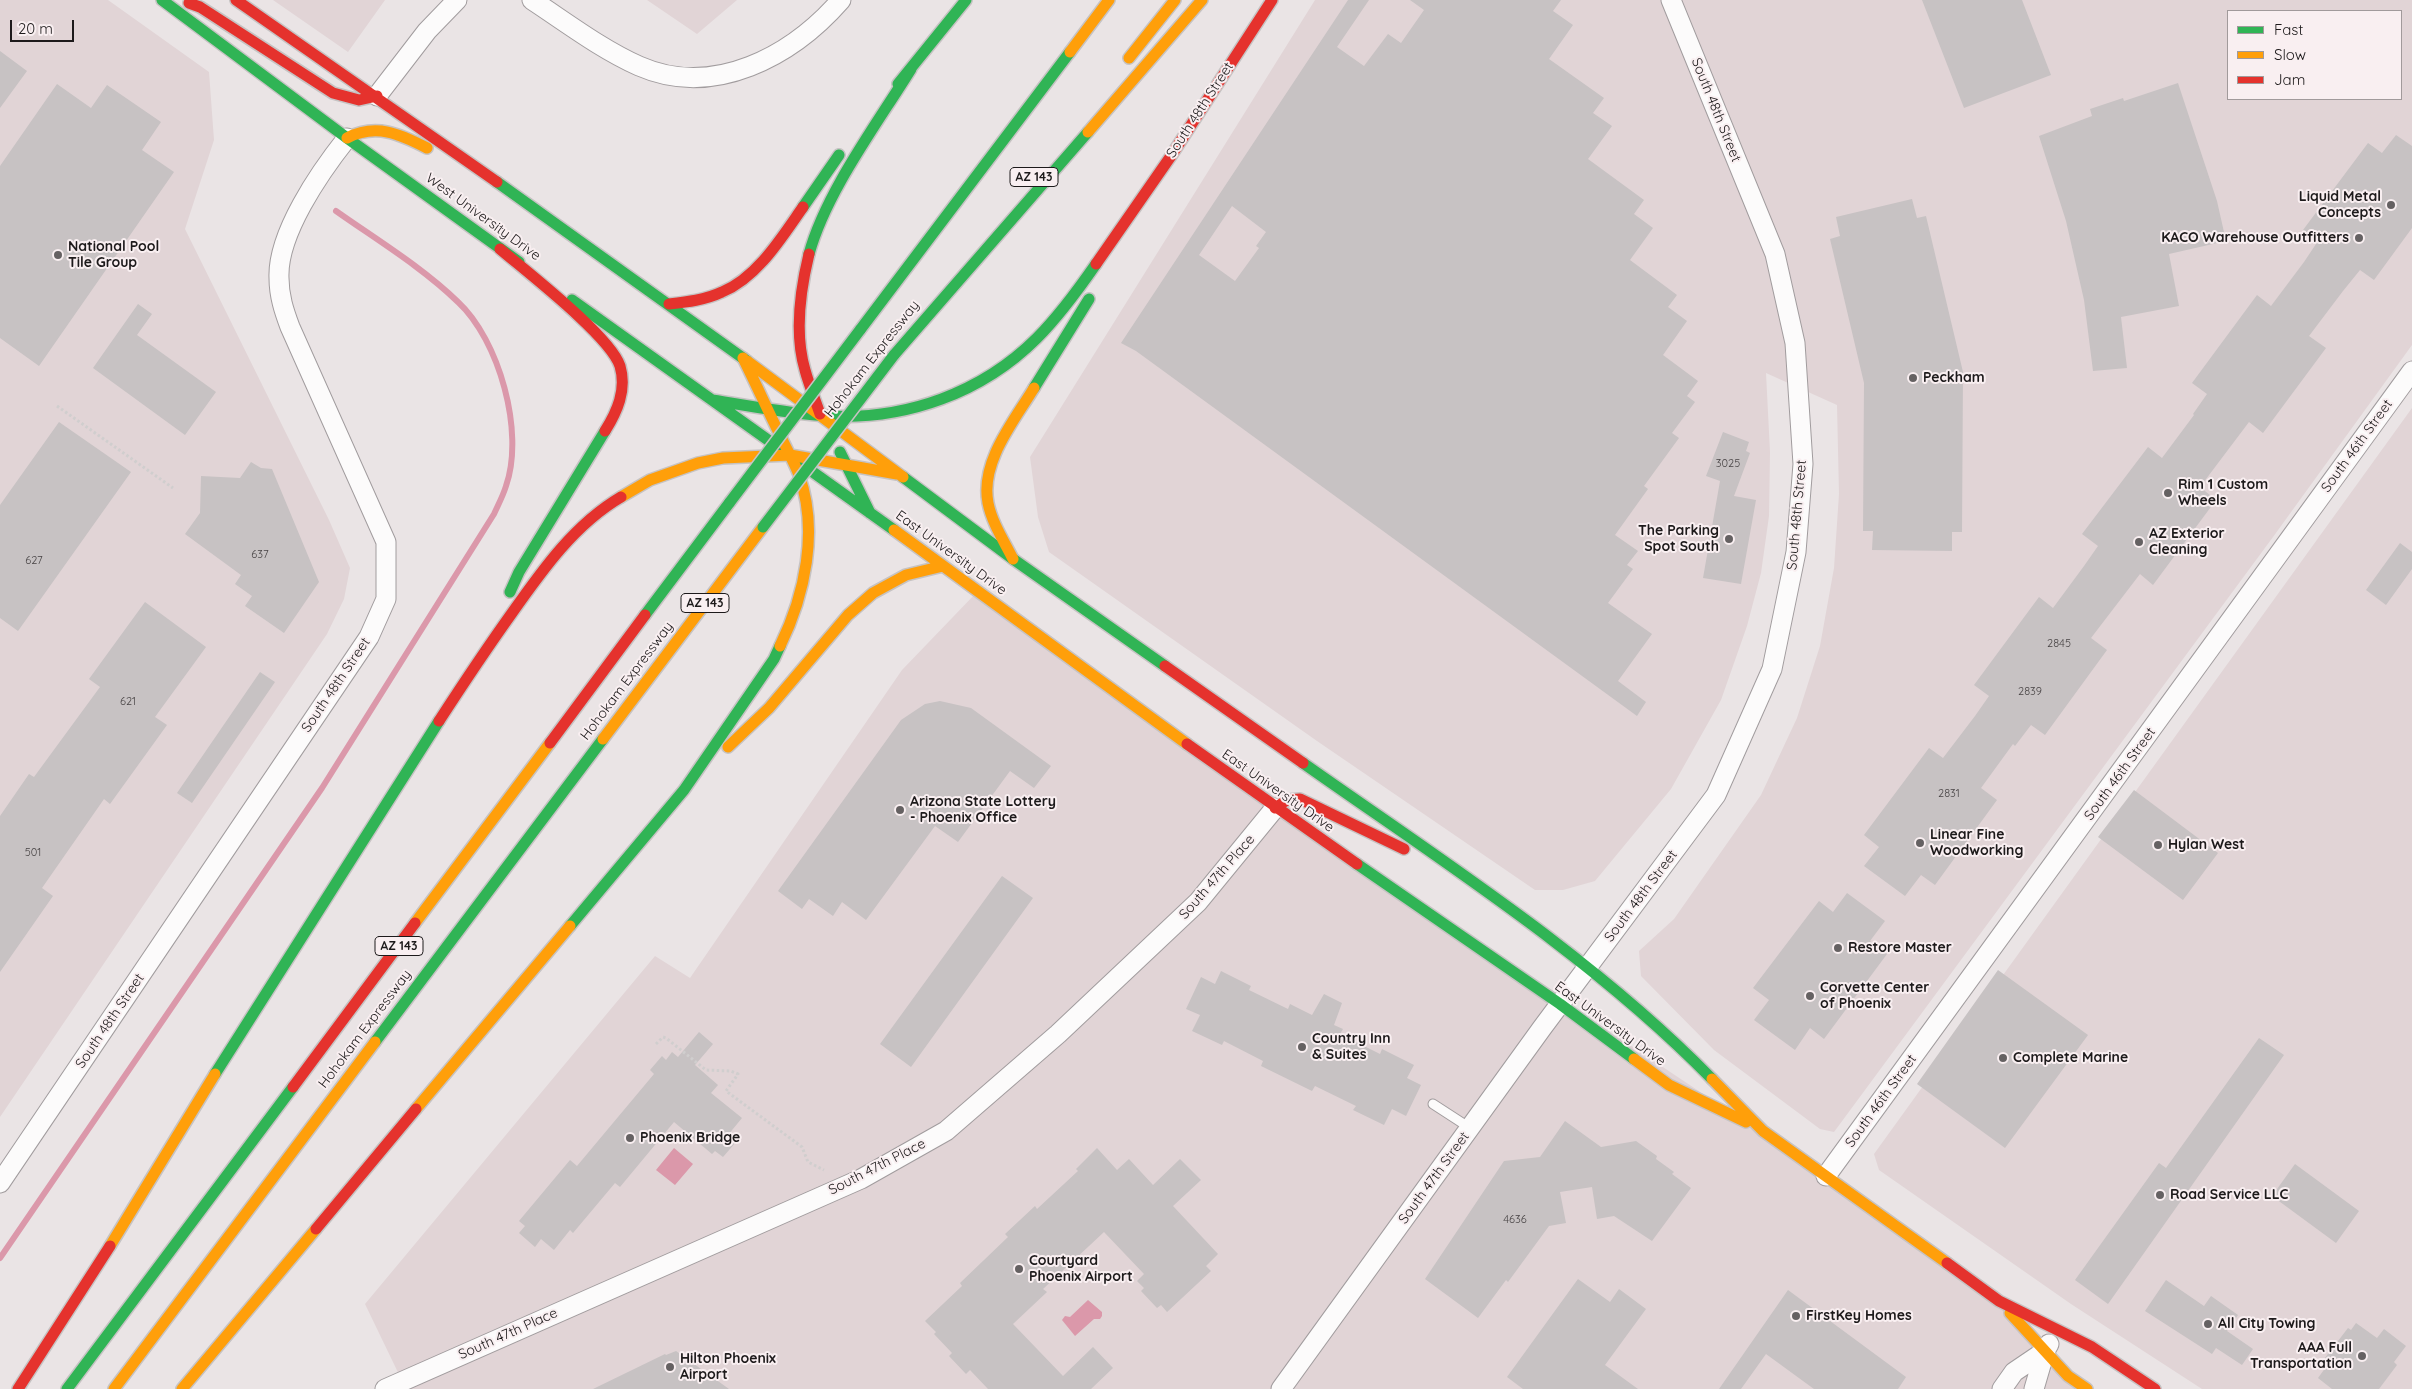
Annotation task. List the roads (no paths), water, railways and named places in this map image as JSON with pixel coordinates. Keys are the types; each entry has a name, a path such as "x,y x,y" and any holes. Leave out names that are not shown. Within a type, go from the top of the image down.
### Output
{"main road":[{"name":"West University Drive","path":"162,0 346,138 790,455"},
{"path":"180,0 200,7 334,93 359,100 377,96"},
{"path":"236,0 377,96 498,182 669,304 821,416"},
{"path":"669,304 713,296 730,288 751,272 771,251 851,140 966,0"},
{"name":"Hohokam Expressway","path":"67,1389 730,502 1109,0"},
{"path":"1120,70 1175,0"},
{"path":"894,355 1202,0"},
{"name":"South 48th Street","path":"1128,220 1272,0"},
{"path":"870,513 821,416 807,382 800,319 801,286 811,248 828,207 847,172 911,69"},
{"path":"346,138 355,132 371,128 390,131 498,182"},
{"name":"Hohokam Expressway","path":"114,1389 763,527 894,355 1052,154"},
{"path":"1013,558 987,501 989,471 1001,443 1096,284 1128,220"},
{"path":"712,400 821,416 869,416 928,404 969,387 1008,364 1057,317 1128,220"},
{"path":"476,663 519,572 616,413 622,393 619,364 612,352 593,332 500,249"},
{"path":"182,1389 684,790 774,659 784,640 799,599 807,558 808,518 804,492 790,455 743,358"},
{"name":"East University Drive","path":"821,416 1013,558 1464,876 1588,967 1688,1054 1763,1131"},
{"path":"18,1389 62,1323 218,1070 476,663 560,549 589,518 608,504 650,480 698,463 742,456 790,455 898,474"},
{"name":"East University Drive","path":"790,455 1274,808 1560,1004 1669,1085 1763,1131 1999,1301 2092,1347 2155,1389"},
{"path":"684,790 769,708 860,604 872,593 897,579 915,572 943,566"},
{"path":"1274,808 1287,800 1300,800 1345,823 1464,876"},
{"name":"East University Drive","path":"1999,1301 2068,1376 2087,1389"},
{"path":"2068,1376 2082,1389"}],"street":[{"path":"377,96 426,31 458,0"},
{"path":"532,0 605,49 641,67 668,75 695,78 719,76 754,67 790,47 841,0"},
{"name":"South 48th Street","path":"1588,967 1716,794 1772,669 1796,552 1804,464 1795,343 1775,254 1670,0"},
{"name":"South 48th Street","path":"0,1183 364,644 386,599 386,542 290,327 282,303 278,276 285,244 296,215 312,187 346,138"},
{"name":"South 46th Street","path":"1826,1176 2412,370"},
{"name":"South 47th Place","path":"385,1389 861,1179 946,1131 1050,1041 1198,902 1274,808"},
{"name":"South 47th Street","path":"1281,1389 1588,967"},
{"path":"2034,1389 2045,1351 2058,1330"},
{"path":"2002,1389 2014,1372 2045,1351"}],"lane":[{"path":"1433,1104 1470,1128"}],"waterway":[{"path":"0,1258 322,788 494,514 506,486 511,464 510,414 496,363 473,319 444,289 414,265 336,211"}],"place":[{"name":"Liquid Metal Concepts","path":"2391,205"},
{"name":"KACO Warehouse Outfitters","path":"2359,238"},
{"name":"National Pool Tile Group","path":"58,255"},
{"name":"Peckham","path":"1913,378"},
{"name":"Rim 1 Custom Wheels","path":"2168,493"},
{"name":"The Parking Spot South","path":"1729,539"},
{"name":"AZ Exterior Cleaning","path":"2139,542"},
{"name":"Arizona State Lottery - Phoenix Office","path":"900,810"},
{"name":"Linear Fine Woodworking","path":"1920,843"},
{"name":"Hylan West","path":"2158,845"},
{"name":"Restore Master","path":"1838,948"},
{"name":"Corvette Center of Phoenix","path":"1810,996"},
{"name":"Country Inn & Suites","path":"1302,1047"},
{"name":"Complete Marine","path":"2003,1058"},
{"name":"Phoenix Bridge","path":"630,1138"},
{"name":"Road Service LLC","path":"2160,1195"},
{"name":"Courtyard Phoenix Airport","path":"1019,1269"},
{"name":"FirstKey Homes","path":"1796,1316"},
{"name":"All City Towing","path":"2208,1324"},
{"name":"AAA Full Transportation","path":"2362,1356"},
{"name":"Hilton Phoenix Airport","path":"670,1367"}]}
